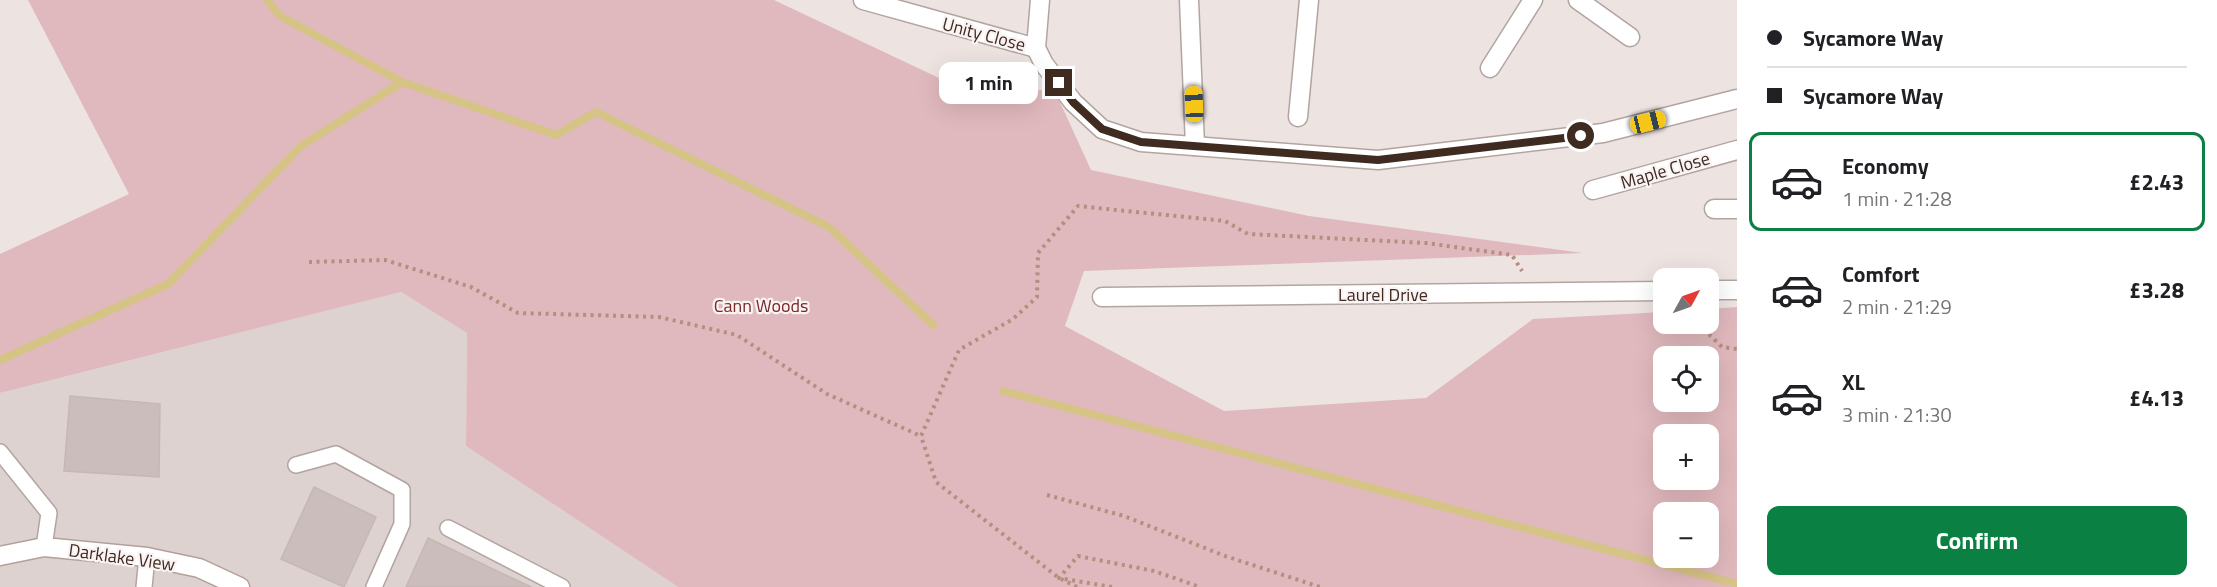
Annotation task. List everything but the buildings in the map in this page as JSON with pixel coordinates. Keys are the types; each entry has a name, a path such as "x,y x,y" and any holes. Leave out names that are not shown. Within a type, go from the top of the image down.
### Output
{"street":[{"name":"Unity Close","path":"863,0 1036,48"},
{"path":"1040,0 1036,48 1044,64 1073,102 1102,129 1141,142 1378,160 1603,133 1737,99"},
{"path":"1190,0 1196,146"},
{"path":"1298,117 1309,0"},
{"path":"1490,68 1533,0"},
{"path":"1578,0 1630,37"},
{"name":"Maple Close","path":"1593,190 1737,150"},
{"path":"1714,209 1737,209"},
{"path":"1719,290 1737,290"},
{"name":"Laurel Drive","path":"1102,297 1653,291"},
{"name":"Darklake View","path":"0,556 44,546 147,557 199,568 240,587"}],"lane":[{"path":"0,452 49,513 44,546"},
{"path":"296,465 336,454 402,490 402,524 374,587"},
{"path":"448,528 562,587"},
{"path":"144,587 147,557"}],"path":[{"path":"1077,587 1059,578 936,482 921,436 959,350 1013,319 1037,297 1038,253 1078,206 1225,221 1248,234 1426,243 1512,255 1535,293"},
{"path":"309,262 384,260 471,287 518,313 659,317 737,335 827,394 921,436"},
{"path":"1708,334 1722,347 1737,349"},
{"path":"1047,495 1124,516 1225,556 1320,587"},
{"path":"1059,578 1078,556 1154,571 1200,587"},
{"path":"1059,578 1112,587"}],"shaded area":[{"path":"401,292 467,333 466,446 678,587 0,587 0,393"}],"green space":[{"name":"Cann Woods","path":"28,0 774,0 975,95 1054,89 1091,170 1309,216 1583,253 1084,271 1065,326 1224,411 1426,398 1533,319 1653,313 1653,334 1719,334 1719,308 1737,307 1737,587 678,587 466,446 467,333 401,292 0,393 0,254 129,194"}],"waterway":[{"path":"267,0 280,16 402,82 556,135 596,112 829,227 933,325"},
{"path":"0,360 168,284 301,146 402,82"},
{"path":"1003,391 1737,584"}],"route":[{"path":"1059,83 1073,102 1102,129 1141,142 1378,160 1581,136"}]}
